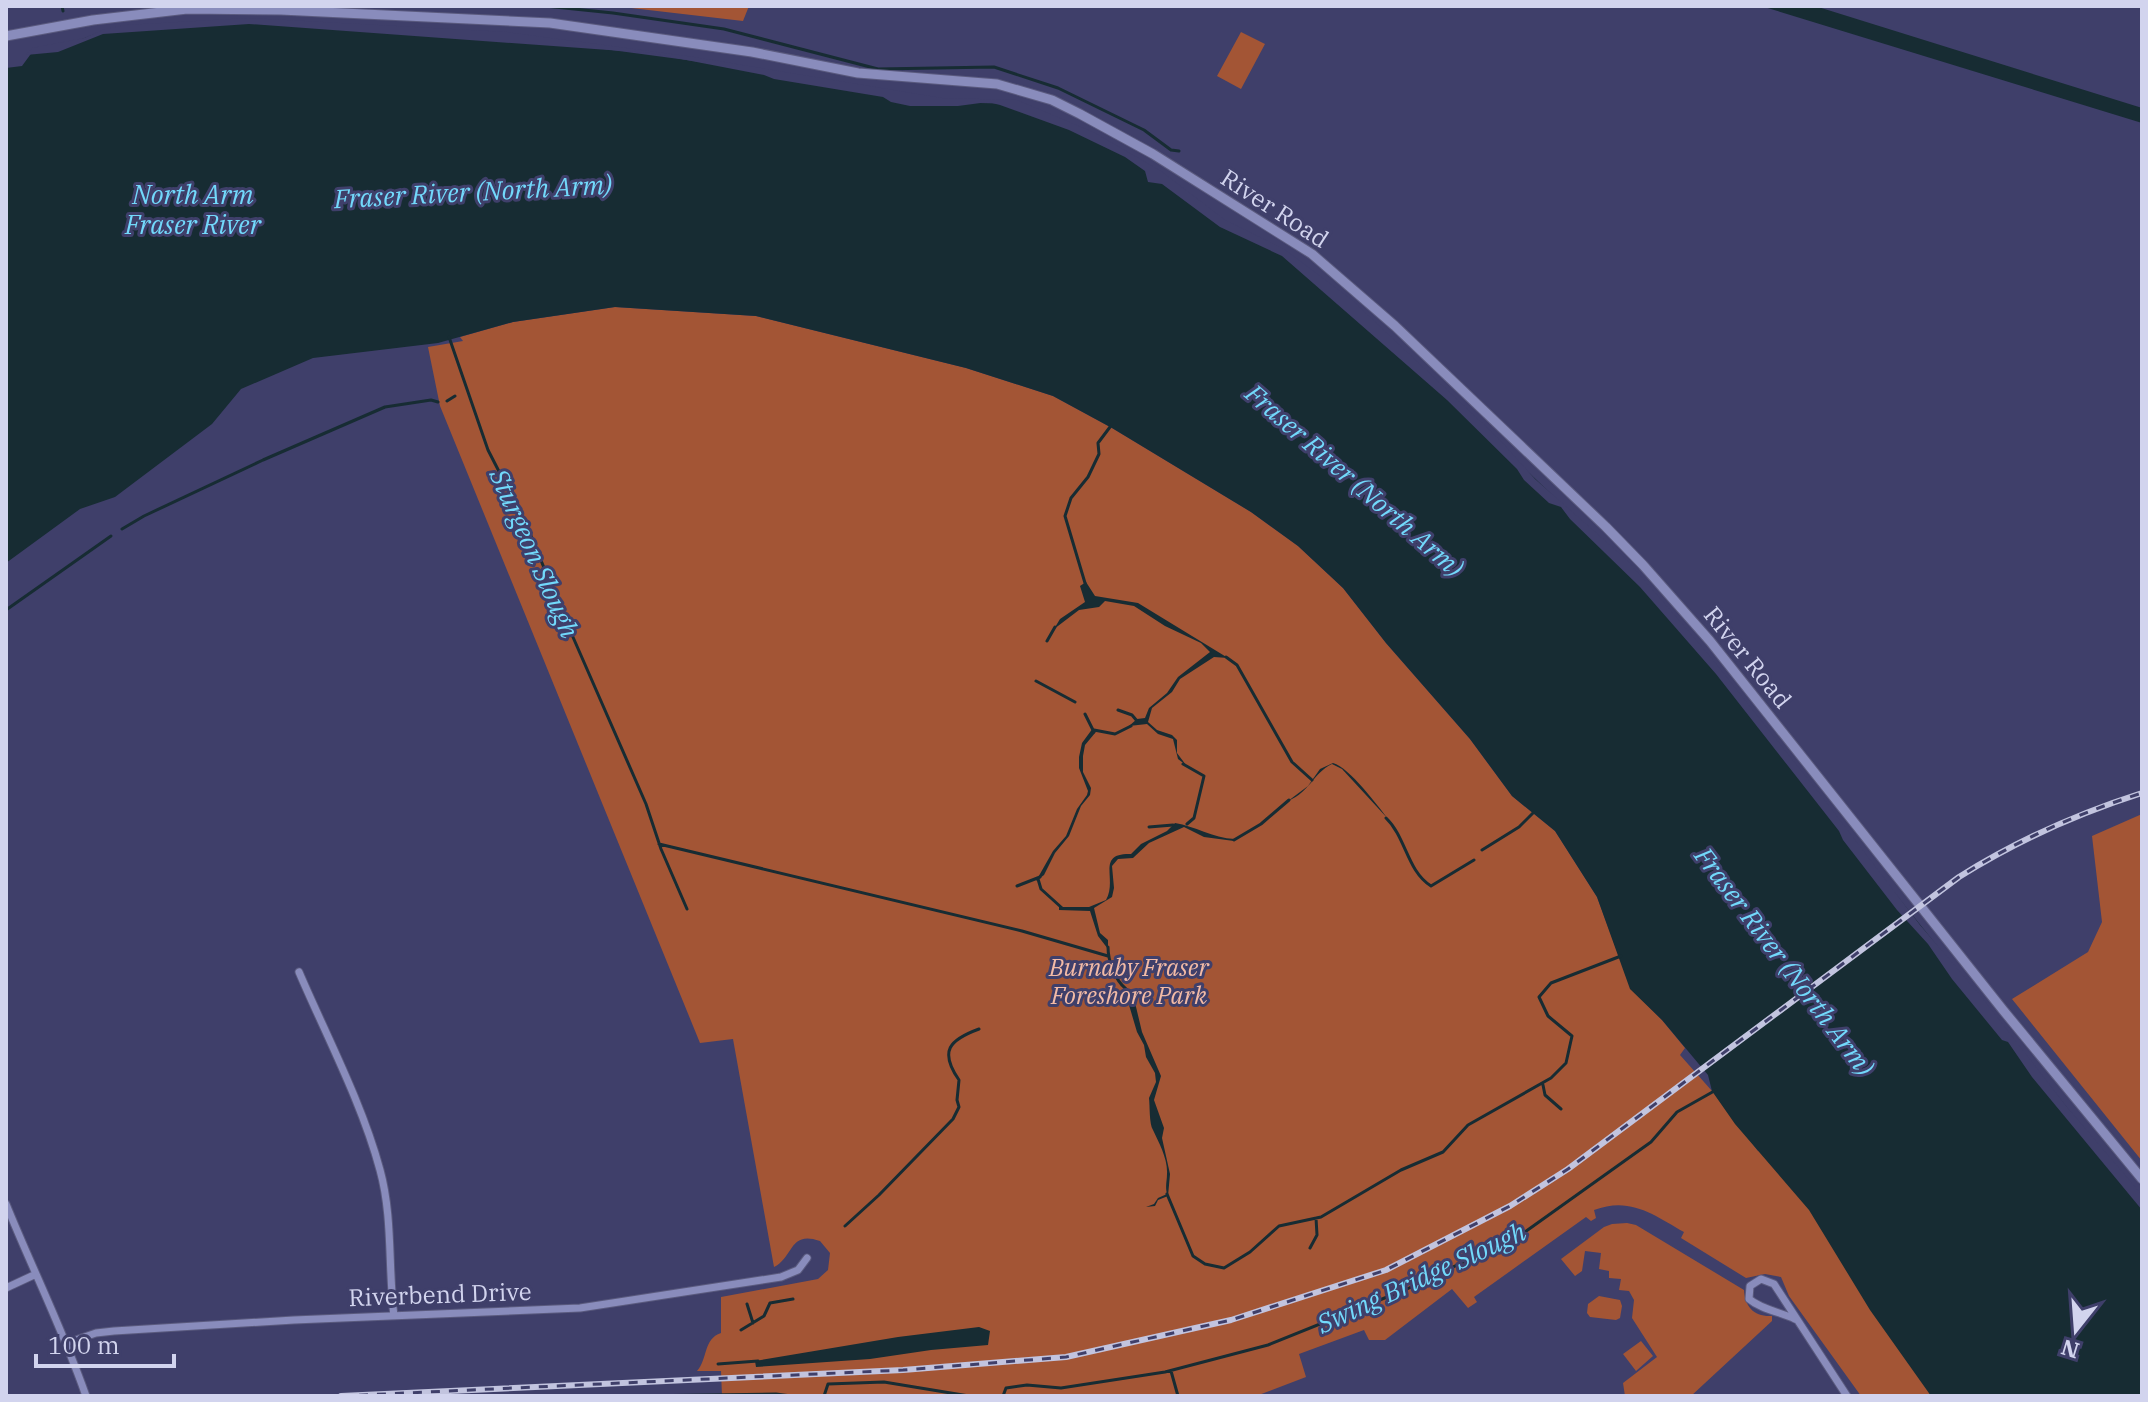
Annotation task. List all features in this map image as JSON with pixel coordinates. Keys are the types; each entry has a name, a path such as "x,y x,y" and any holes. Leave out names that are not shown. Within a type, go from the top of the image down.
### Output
{"street":[{"name":"River Road","path":"6,36 106,18 187,9 281,10 550,23 723,47 858,73 997,84 1052,100 1080,114 1153,154 1312,254 1395,326 1606,527 1710,641 1993,999 2142,1179"},
{"path":"299,972 381,1171 388,1215 394,1316"},
{"path":"6,1204 34,1275 67,1343 86,1396"},
{"name":"Riverbend Drive","path":"67,1343 96,1333 114,1331 580,1308 781,1277 798,1270 807,1258"},
{"path":"6,1288 34,1275"},
{"path":"1795,1319 1752,1302 1748,1295 1750,1286 1761,1279 1770,1281 1847,1396"}],"green space":[{"path":"614,6 749,6 743,21"},
{"path":"1241,32 1265,44 1241,89 1217,76"},
{"name":"Burnaby Fraser Foreshore Park","path":"615,307 756,316 966,368 1053,396 1251,512 1298,546 1343,588 1386,643 1470,739 1512,796 1555,831 1597,897 1631,989 1685,1048 1680,1055 1758,1151 1778,1155 1955,1396 1861,1396 1789,1296 1781,1277 1765,1274 1746,1278 1681,1238 1684,1232 1662,1219 1641,1209 1619,1205 1594,1210 1596,1218 1591,1221 1586,1217 1474,1297 1477,1302 1468,1308 1452,1289 1385,1340 1369,1340 1364,1330 1299,1354 1306,1377 1256,1396 722,1396 721,1371 697,1371 708,1344 721,1333 721,1297 818,1279 828,1270 830,1253 820,1241 803,1239 774,1267 733,1039 700,1043 440,406 428,347 463,341 460,337 513,322"},
{"path":"2142,814 2142,1161 2012,999 2088,952 2102,922 2092,836"},
{"path":"1627,1223 1636,1225 1744,1290 1752,1310 1760,1315 1772,1316 1772,1321 1691,1396 1625,1396 1623,1383 1657,1357 1632,1318 1634,1300 1629,1291 1619,1290 1621,1279 1609,1278 1609,1271 1599,1269 1601,1253 1585,1251 1582,1271 1575,1276 1561,1259 1604,1227"},
{"path":"1599,1296 1620,1300 1620,1318 1590,1317 1588,1304"},
{"path":"1641,1341 1653,1356 1636,1371 1623,1354"}],"water":[{"path":"1761,6 1815,6 2142,108 2142,123"},
{"name":"North Arm Fraser River","path":"262,21 506,36 694,61 942,102 1017,104 1091,135 1159,175 1223,224 1282,252 1349,302 1624,563 1702,653 2142,1201 2142,1396 1931,1396 1870,1310 1809,1210 1735,1124 1712,1091 1708,1075 1662,1020 1630,989 1597,897 1555,831 1512,796 1470,739 1386,643 1343,588 1298,546 1251,512 1053,396 966,368 756,316 615,307 513,322 438,343 313,358 241,389 212,424 115,497 80,509 6,563 6,68 22,66 33,51 58,48 103,31"},
{"path":"1086,582 1095,596 1138,603 1228,658 1214,657 1180,679 1172,692 1152,708 1148,722 1177,740 1177,753 1186,765 1178,759 1173,739 1158,734 1147,724 1129,726 1137,719 1145,718 1149,708 1167,693 1178,677 1210,652 1201,643 1165,626 1134,606 1105,601 1099,607 1079,610 1054,629 1060,619 1085,602 1080,586"},
{"path":"1093,728 1095,733 1085,745 1083,756 1083,772 1091,788 1090,795 1081,806 1069,836 1055,853 1044,875 1036,881 1053,851 1066,836 1077,809 1087,795 1079,757 1082,743"},
{"path":"1333,763 1340,766 1389,820 1342,769 1332,764 1309,785 1320,769"},
{"path":"1175,823 1235,839 1204,837 1184,827 1149,843 1133,858 1118,859 1112,866 1112,897 1094,908 1100,933 1108,940 1108,949 1098,936 1090,911 1059,910 1059,907 1089,907 1106,900 1110,863 1114,858 1131,854 1141,844 1167,831"},
{"path":"1124,988 1132,990 1142,1032 1161,1076 1154,1100 1164,1128 1162,1138 1170,1174 1168,1196 1158,1200 1155,1206 1146,1207 1167,1194 1167,1168 1150,1119 1149,1098 1156,1082 1155,1073 1146,1057"},
{"path":"979,1327 990,1331 988,1345 870,1359 756,1367 755,1361 898,1337"}],"pier":[{"path":"248,18 507,32 694,57 942,98 1017,100 1093,132 1161,171 1225,220 1284,249 1352,300 1498,438 1535,479 1627,560 1709,655 1920,925 2142,1195 2142,1210 2032,1077 2008,1042 2002,1040 1952,979 1928,944 1897,910 1716,674 1640,587 1561,507 1549,503 1524,480 1517,469 1447,400 1282,256 1220,227 1162,184 1148,182 1145,171 1125,157 1069,130 988,102 958,106 910,106 883,97 774,79 650,53 249,24 103,34 58,52 26,55 32,48 84,38 126,25"}],"waterway":[{"path":"62,6 63,11"},
{"path":"545,6 724,29 878,69 994,67 1058,88 1144,130 1171,150 1179,151"},
{"name":"Sturgeon Slough","path":"449,337 488,450 527,526 646,804 687,909"},
{"path":"447,401 455,396"},
{"path":"122,529 263,460 385,407 431,400 438,402"},
{"path":"1085,583 1065,516 1071,498 1088,477 1099,454 1098,443 1110,427"},
{"path":"6,610 111,536"},
{"path":"1047,641 1055,627"},
{"path":"1226,657 1237,665 1292,762 1312,780"},
{"path":"1036,681 1075,702"},
{"path":"1118,710 1132,715 1137,721"},
{"path":"1085,714 1094,732"},
{"path":"1094,730 1115,734 1131,726"},
{"path":"1183,764 1204,776 1194,818 1187,824"},
{"path":"1234,840 1261,824 1289,800"},
{"path":"1482,850 1519,827 1533,813"},
{"path":"1386,818 1411,863 1431,886 1474,860"},
{"path":"1149,827 1173,825"},
{"path":"659,844 1022,931 1108,956"},
{"path":"1017,886 1040,877"},
{"path":"1038,879 1041,889 1062,908"},
{"path":"1108,947 1113,970 1126,989"},
{"path":"1167,1194 1193,1256 1205,1264 1224,1268 1250,1252 1279,1226 1321,1217 1401,1170 1443,1152 1468,1125 1551,1078 1566,1063 1572,1036 1548,1016 1539,997 1551,983 1621,956"},
{"path":"845,1226 953,1119 959,1107 959,1080 949,1061 950,1048 960,1038 979,1029"},
{"path":"1543,1085 1545,1095 1561,1109"},
{"name":"Swing Bridge Slough","path":"1003,1396 1006,1388 1027,1385 1061,1388 1165,1372 1268,1345 1407,1289 1522,1234 1651,1142 1677,1112 1716,1090"},
{"path":"1310,1248 1317,1235 1316,1218"},
{"path":"741,1330 764,1316 770,1303 793,1299"},
{"path":"747,1304 753,1323"},
{"path":"718,1364 758,1361"},
{"path":"1171,1371 1178,1396"},
{"path":"824,1396 828,1384 884,1382 969,1396"},
{"path":"637,1396 791,1396"}],"railway":[{"path":"341,1396 903,1370 1066,1357 1231,1320 1386,1270 1510,1206 1568,1169 1959,877 2048,829 2142,793"}],"water label":[{"name":"Fraser River (North Arm)","path":"473,191"},
{"name":"Fraser River (North Arm)","path":"1355,480"},
{"name":"Fraser River (North Arm)","path":"1785,961"}]}
